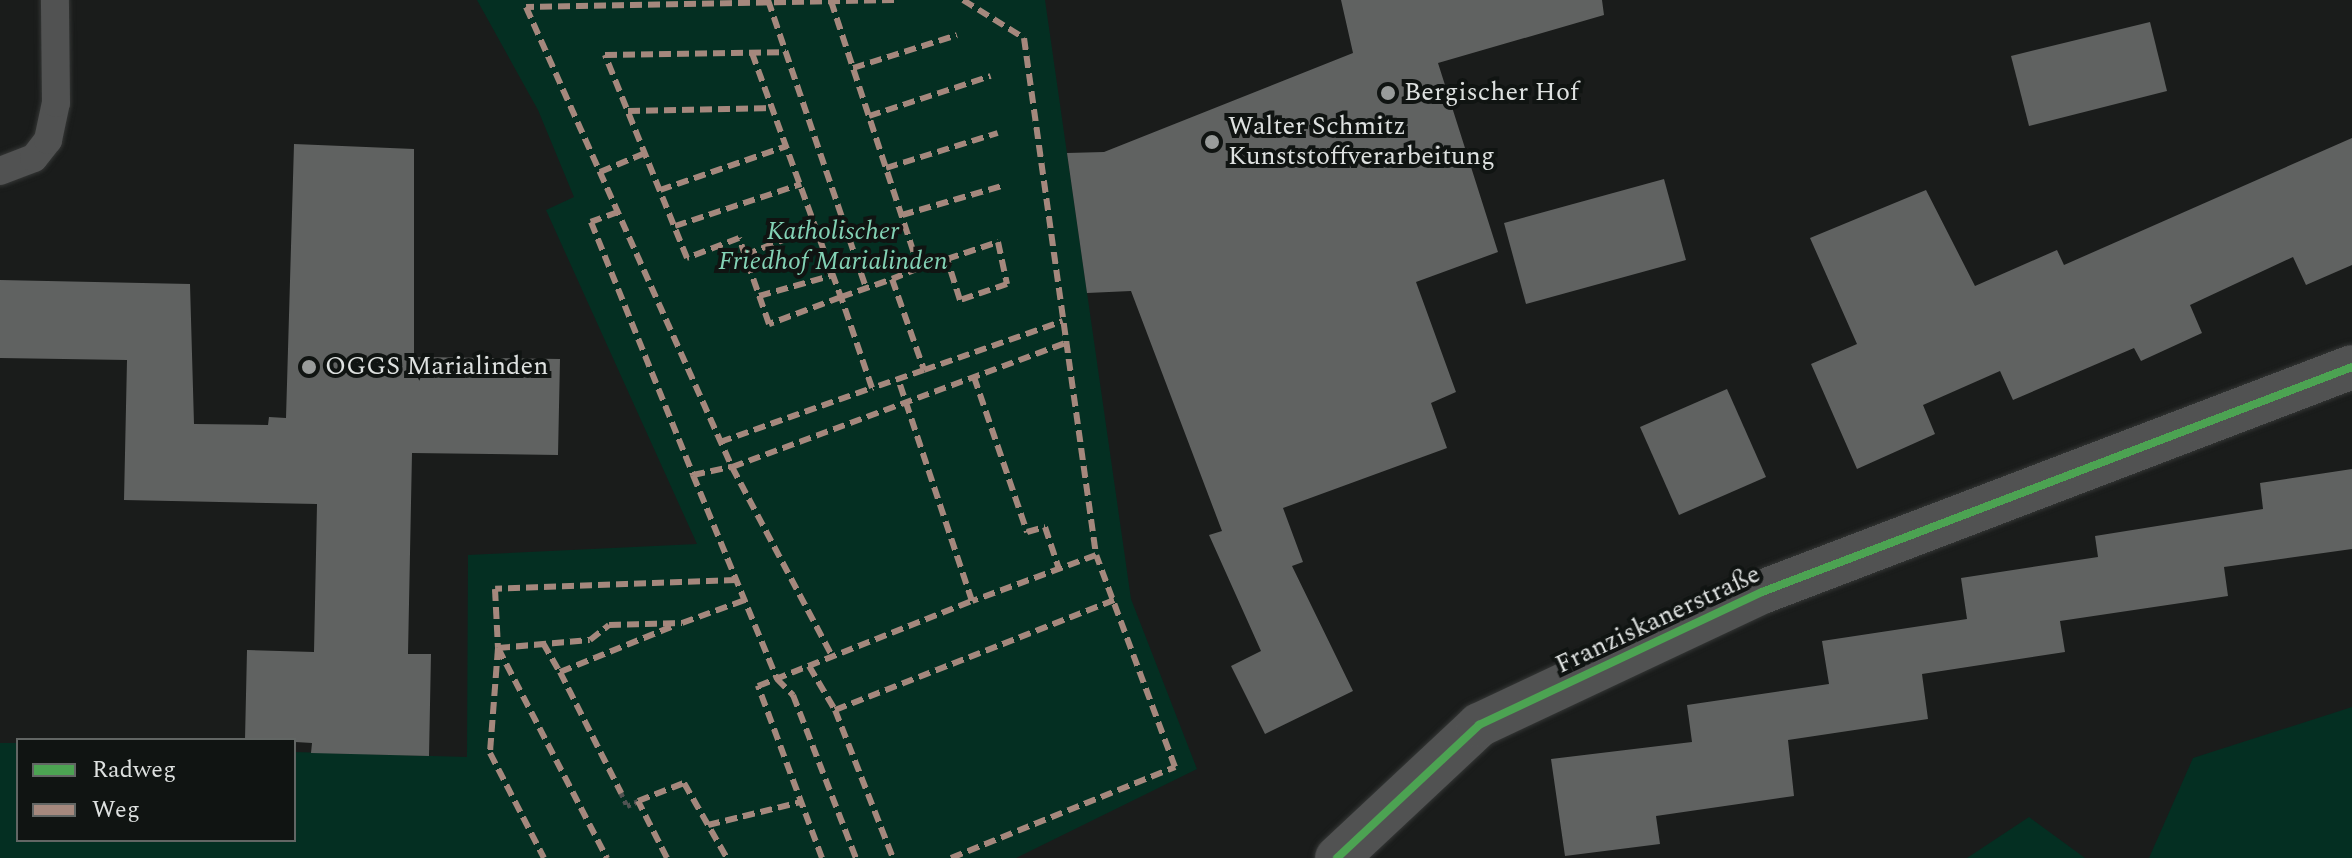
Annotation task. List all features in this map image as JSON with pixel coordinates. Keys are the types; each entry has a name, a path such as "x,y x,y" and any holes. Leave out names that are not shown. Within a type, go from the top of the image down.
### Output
{"street":[{"name":"Franziskanerstraße","path":"1337,858 1479,725 1762,592 2352,367"}],"lane":[{"path":"0,171 34,158 48,140 56,103 55,0"}],"path":[{"path":"621,793 627,806 638,801"}],"green space":[{"name":"Katholischer Friedhof Marialinden","path":"477,0 1045,0 1131,599 1197,769 1016,858 0,858 0,743 16,743 16,842 296,842 296,752 467,757 468,555 697,544 546,210 574,197 538,110"},
{"path":"2352,707 2352,858 2149,858 2193,758"},
{"path":"2029,817 2085,858 1967,858"}],"building":[{"path":"1341,0 1602,0 1604,15 1438,63 1498,252 1416,282 1456,392 1431,403 1447,448 1283,508 1303,562 1292,566 1353,691 1265,734 1231,666 1261,651 1209,535 1222,531 1131,291 1087,293 1067,153 1104,152 1353,53"},
{"path":"2150,22 2167,91 2029,126 2011,56"},
{"path":"2352,138 2352,265 2306,285 2293,257 2190,305 2202,333 2141,361 2134,348 2013,400 2000,371 1923,405 1935,434 1857,469 1811,364 1857,344 1810,238 1926,190 1975,286 2057,250 2064,265"},
{"path":"294,144 414,149 414,357 560,359 558,455 412,453 408,654 431,654 429,756 311,753 312,743 296,742 296,738 245,738 247,650 314,652 317,504 124,500 127,360 0,358 0,280 190,284 194,424 268,425 269,417 286,418"},
{"path":"1664,179 1686,260 1526,304 1504,223"},
{"path":"1727,389 1766,477 1679,515 1640,427"},
{"path":"2352,469 2352,549 2224,567 2228,596 2060,621 2065,652 1922,674 1928,719 1788,740 1794,796 1656,816 1660,844 1565,856 1551,759 1692,742 1687,705 1829,684 1822,641 1967,619 1961,578 2098,557 2095,536 2263,509 2260,483"}],"marked path":[{"path":"768,0 866,288"},
{"path":"894,0 526,7 732,467 1066,343"},
{"path":"963,0 1024,38 1096,555 972,601"},
{"path":"831,1 919,268 892,279"},
{"path":"853,68 957,35"},
{"path":"752,53 841,297 769,324 739,238 687,258 605,55 786,52"},
{"path":"869,116 991,76"},
{"path":"628,111 772,108"},
{"path":"886,168 998,133"},
{"path":"660,190 787,146"},
{"path":"600,172 645,153"},
{"path":"675,226 801,184"},
{"path":"902,215 1005,185"},
{"path":"618,212 591,222 693,475 732,467 832,656"},
{"path":"745,255 816,227"},
{"path":"919,268 998,242 1007,284 960,300 947,259"},
{"path":"759,296 833,275"},
{"path":"892,279 924,370 872,388 841,297 892,279"},
{"path":"924,370 1063,321"},
{"path":"974,377 1027,532 1045,527 1059,569"},
{"path":"822,858 758,686 972,601 898,379"},
{"path":"720,442 872,388"},
{"path":"693,475 777,679 793,695 856,858"},
{"path":"951,858 1175,767 1096,555"},
{"path":"736,580 495,589 498,648 590,640 609,625 682,623 745,600"},
{"path":"809,666 835,710 1114,600"},
{"path":"543,643 560,672 671,627"},
{"path":"498,648 607,858"},
{"path":"498,648 490,753 544,858"},
{"path":"560,672 621,793"},
{"path":"835,710 893,858"},
{"path":"667,858 638,801 684,783 727,858"},
{"path":"708,825 801,802"}],"cycle path":[{"path":"1337,858 1479,725 1762,592 2352,367"}],"place":[{"name":"Bergischer Hof","path":"1388,93"},
{"name":"Walter Schmitz Kunststoffverarbeitung","path":"1212,142"},
{"name":"OGGS Marialinden","path":"309,367"}]}
